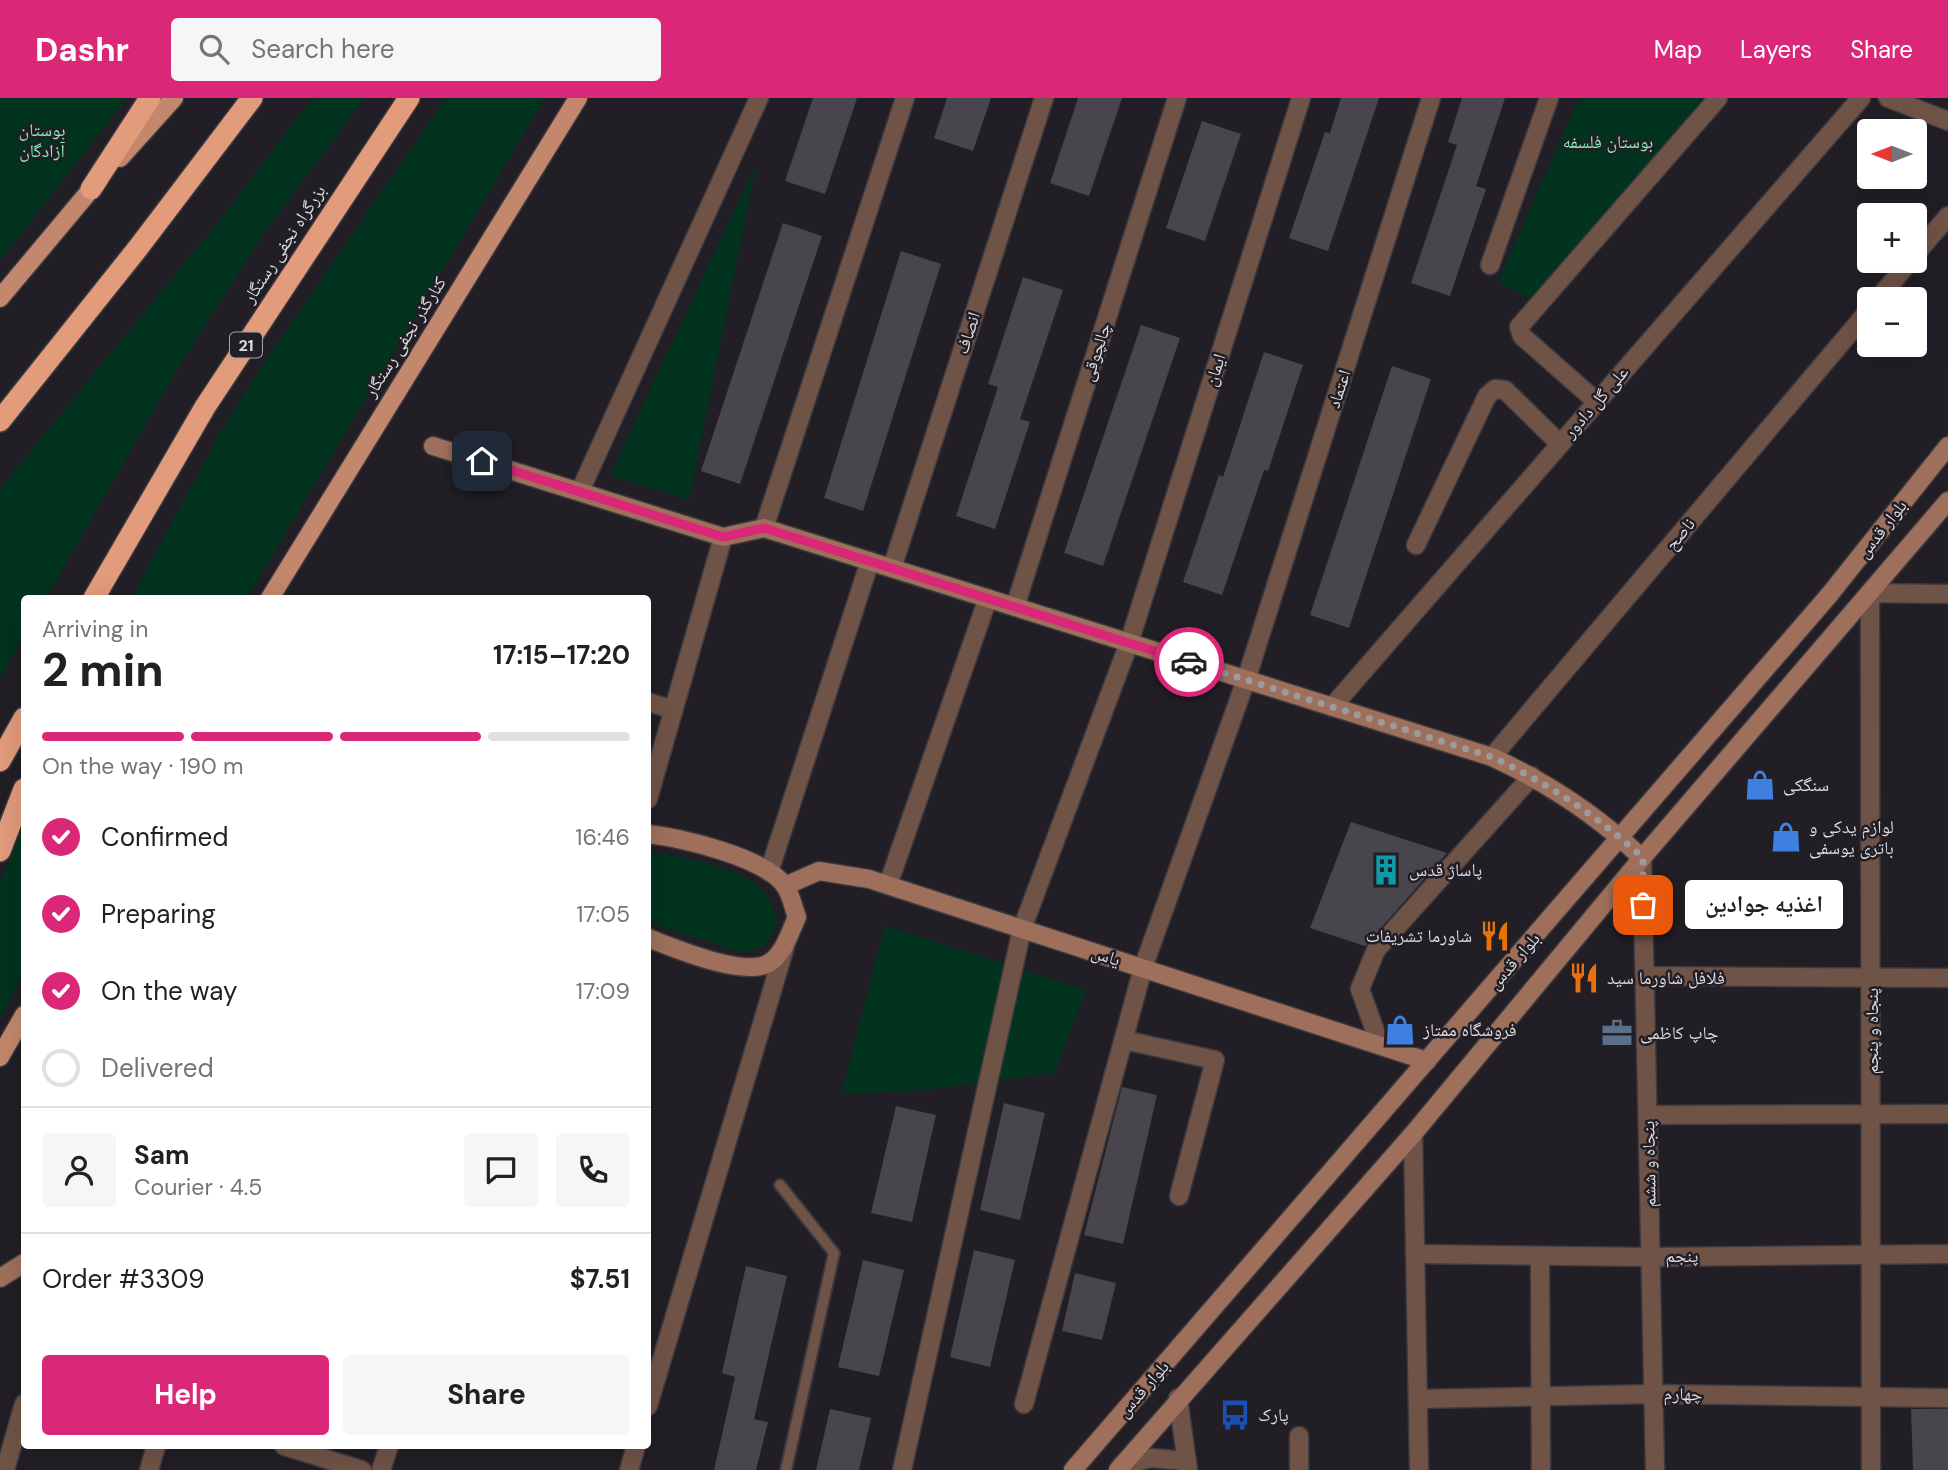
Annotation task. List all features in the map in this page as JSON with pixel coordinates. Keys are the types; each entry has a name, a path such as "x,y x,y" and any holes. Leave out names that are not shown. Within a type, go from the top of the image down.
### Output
{"highway":[{"path":"91,189 150,98"},
{"path":"0,421 138,248 252,98"},
{"name":"بزرگراه نجفی رستگار","path":"98,595 205,407 409,98"},
{"path":"0,761 21,723"},
{"path":"0,851 21,797"}],"main road":[{"path":"0,298 91,189 174,98"},
{"name":"کنارگذر نجفی رستگار","path":"272,595 578,98"},
{"path":"433,446 723,537 764,528 1492,757 1532,776 1622,838 1643,858"},
{"name":"بلوار قدس","path":"1073,1470 1622,838 1830,594 1948,446"},
{"name":"بلوار قدس","path":"1120,1468 1178,1398 1413,1134 1643,858 1948,501"},
{"path":"651,835 710,846 769,872 785,886 797,917 785,946 769,963 748,969 651,939"},
{"name":"یاس","path":"785,886 819,871 888,885 1427,1060"},
{"path":"0,1057 21,1020"},
{"path":"0,1278 21,1265"}],"street":[{"path":"580,491 759,98"},
{"path":"764,528 905,98"},
{"name":"انصاف","path":"892,568 1044,98"},
{"name":"چالچوقی","path":"1014,607 1177,98"},
{"name":"ایمان","path":"902,1470 1022,929 1129,643 1301,98"},
{"name":"اعتماد","path":"1246,680 1431,98"},
{"path":"1490,265 1549,98"},
{"path":"1597,402 1522,336 1519,327 1523,319 1718,98"},
{"name":"علی گل دادور","path":"1332,707 1861,98"},
{"path":"1888,98 1948,121"},
{"path":"1927,241 1948,216"},
{"path":"1888,287 1900,273"},
{"name":"ناصح","path":"1492,757 1857,324"},
{"path":"1416,545 1487,396 1495,390 1505,390 1560,444"},
{"path":"651,787 671,709 723,537"},
{"path":"769,872 870,561"},
{"path":"1870,593 1948,594"},
{"name":"پنجاه و پنجم","path":"1870,593 1871,1470"},
{"path":"888,885 988,598"},
{"path":"1024,1404 1143,968 1246,680"},
{"path":"651,703 671,709"},
{"path":"1380,1045 1360,989 1376,950 1532,776"},
{"name":"پنجاه و ششم","path":"1643,858 1655,1470"},
{"path":"651,1396 785,946"},
{"path":"1645,976 1948,978"},
{"path":"1124,1040 1214,1060 1179,1196"},
{"path":"1648,1115 1948,1114"},
{"path":"1413,1134 1419,1470"},
{"name":"پنجم","path":"1416,1254 1650,1257 1948,1254"},
{"path":"1541,1256 1541,1470"},
{"name":"چهارم","path":"1418,1399 1654,1394 1948,1398"},
{"path":"1120,1468 1151,1458 1188,1465 1178,1398"},
{"path":"5,1470 21,1414"},
{"path":"1299,1436 1299,1470"},
{"path":"149,1470 155,1449"},
{"path":"294,1449 362,1470"},
{"path":"381,1470 388,1449"},
{"path":"629,1470 635,1449"}],"lane":[{"path":"780,1185 834,1253 786,1470"}],"green space":[{"name":"بوستان آزادگان","path":"0,98 127,98 0,261"},
{"path":"313,98 365,98 266,230 181,363 48,595 21,595 21,641 0,678 0,489 223,216"},
{"path":"446,98 545,98 249,595 133,595 218,437 258,372"},
{"name":"بوستان فلسفه","path":"1579,98 1703,98 1533,300 1498,282"},
{"path":"756,165 689,500 610,475"},
{"path":"21,833 21,978 0,1018 0,882"},
{"path":"651,852 714,865 746,878 759,887 770,901 778,923 767,944 744,953 651,923"},
{"path":"885,926 1086,990 1055,1073 924,1090 841,1094"}],"building":[{"path":"813,98 857,98 825,194 785,181"},
{"path":"947,98 991,98 973,151 934,138"},
{"path":"1078,98 1122,98 1089,196 1050,183"},
{"path":"1341,98 1379,98 1328,251 1289,238 1325,132 1330,133"},
{"path":"1462,98 1505,98 1476,186 1486,189 1450,296 1411,283 1457,145 1448,142"},
{"path":"1202,121 1241,134 1205,241 1166,228"},
{"path":"783,223 822,236 740,484 701,471"},
{"path":"901,251 941,264 863,511 824,498"},
{"path":"1023,277 1063,290 1020,419 1030,422 995,529 956,516 998,387 988,384"},
{"path":"1141,325 1180,338 1103,566 1064,553"},
{"path":"1264,352 1303,365 1268,471 1264,470 1222,595 1183,582 1219,475 1223,477"},
{"path":"1392,366 1431,379 1349,628 1310,615"},
{"name":"پاساژ قدس","path":"1351,822 1447,853 1365,946 1310,928"},
{"path":"1122,1087 1157,1095 1123,1244 1084,1235"},
{"path":"1004,1103 1045,1113 1020,1220 980,1210"},
{"path":"896,1106 936,1115 912,1222 871,1213"},
{"path":"974,1250 1015,1260 990,1367 950,1357"},
{"path":"863,1260 904,1270 879,1376 838,1367"},
{"path":"746,1266 787,1276 754,1419 768,1422 756,1470 714,1470 735,1377 722,1373"},
{"path":"1075,1273 1116,1283 1102,1340 1062,1331"},
{"path":"830,1409 871,1418 859,1470 816,1470"},
{"path":"1911,1409 1948,1409 1948,1470 1913,1470"}],"way so far":[{"path":"1189,662 1492,757 1532,776 1622,838 1643,858 1643,905"}],"place":[{"name":"سنگکی","path":"1760,785"},
{"name":"لوازم یدکی و باتری یوسفی","path":"1786,837"},
{"name":"پاساژ قدس","path":"1386,870"},
{"name":"اغذیه جوادین","path":"1643,905"},
{"name":"شاورما تشریفات","path":"1495,936"},
{"name":"فلافل شاورما سید","path":"1584,978"},
{"name":"فروشگاه ممتاز","path":"1400,1030"},
{"name":"چاپ كاظمى","path":"1617,1033"},
{"name":"پارک","path":"1235,1415"}],"route":[{"path":"482,461 723,537 764,528 1189,662"}]}
